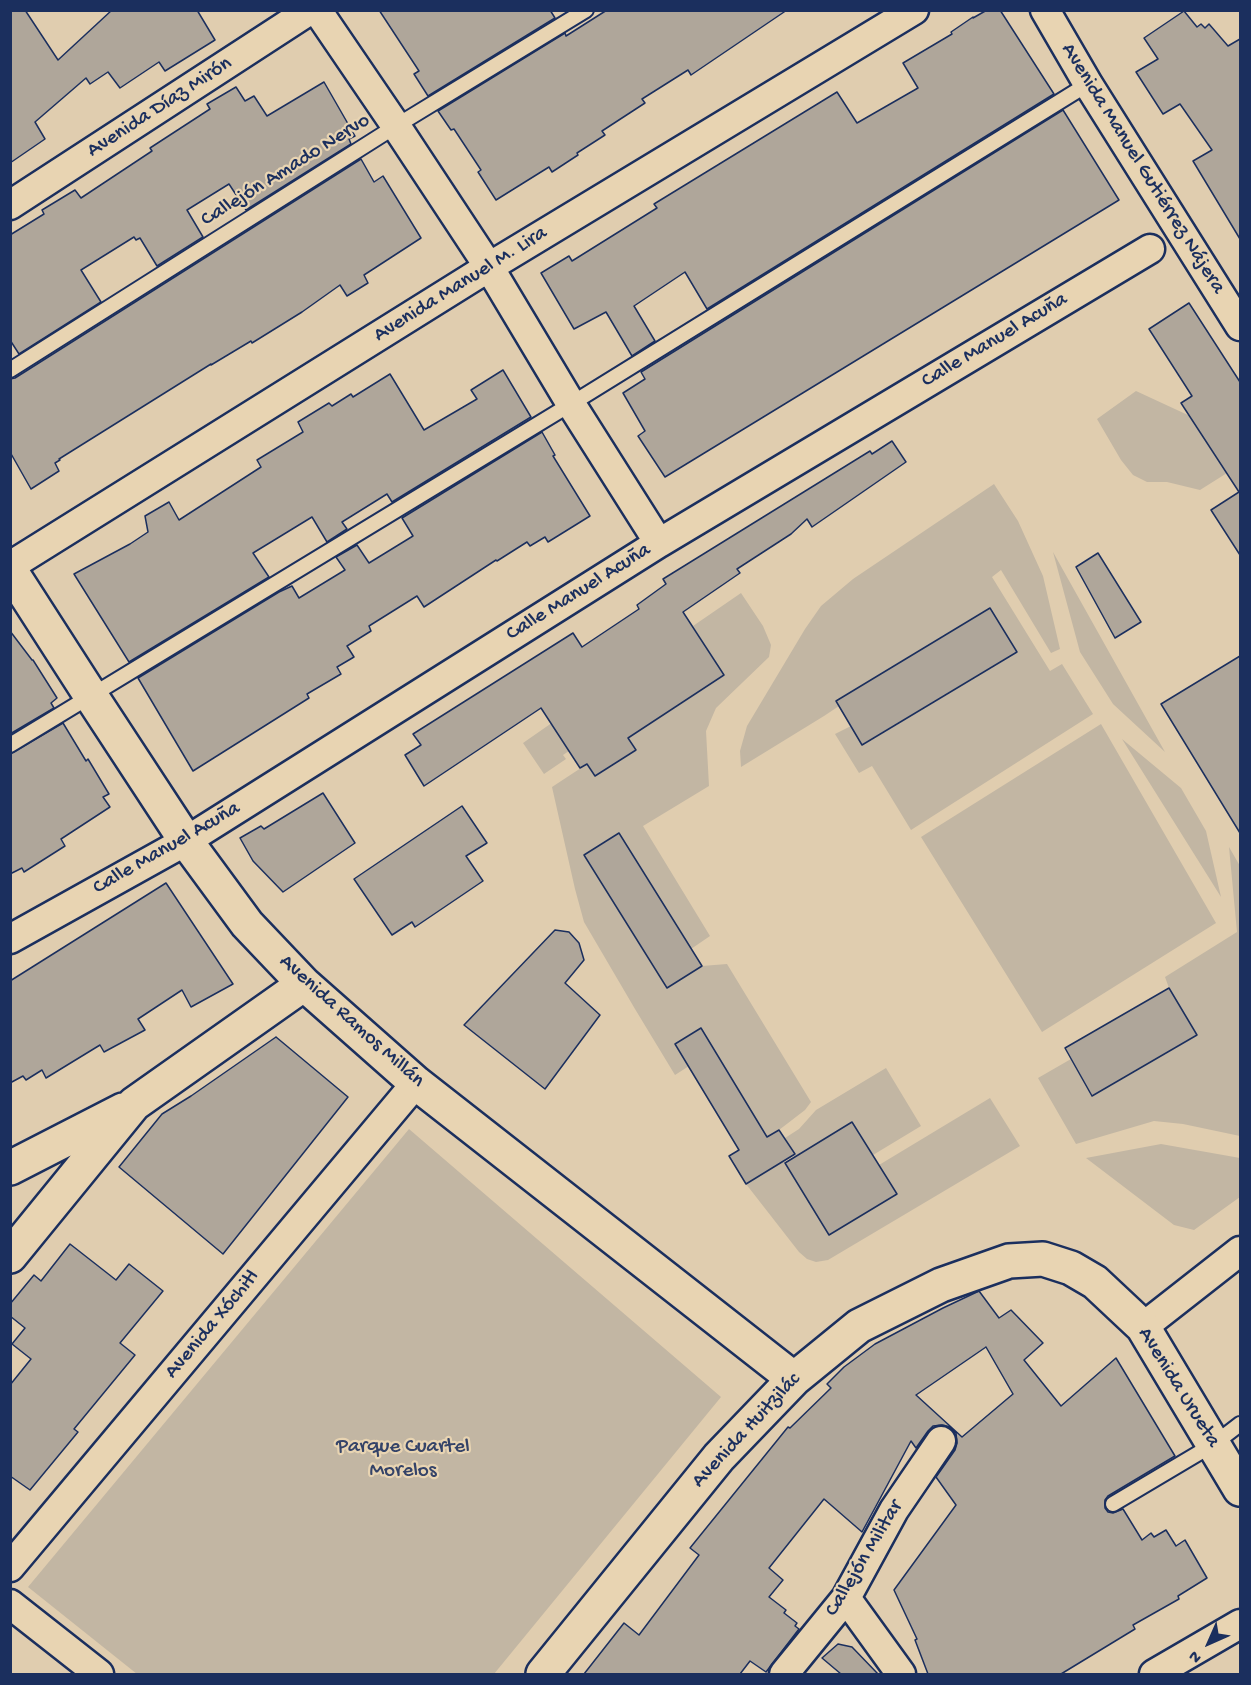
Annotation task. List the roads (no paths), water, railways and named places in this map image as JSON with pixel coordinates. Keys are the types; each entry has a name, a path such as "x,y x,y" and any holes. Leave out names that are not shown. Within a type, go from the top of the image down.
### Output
{"main road":[{"name":"Avenida Ramos Millán","path":"10,568 186,841 247,924 304,984 416,1083 794,1379"},
{"path":"10,1168 134,1104 304,984"},
{"path":"10,1256 134,1104"},
{"name":"Avenida Urueta","path":"1009,1261 1043,1259 1071,1268 1095,1282 1143,1327 1240,1489"},
{"name":"Avenida Huitzilác","path":"543,1674 718,1457 794,1379 859,1326 941,1285 1009,1261"}],"street":[{"name":"Avenida Díaz Mirón","path":"10,205 310,10"},
{"path":"316,10 489,267 571,405 659,543"},
{"name":"Avenida Manuel M. Lira","path":"10,568 489,267 914,10"},
{"name":"Avenida Manuel Gutiérrez Nájera","path":"1045,10 1088,84 1240,326"},
{"name":"Calle Manuel Acuña","path":"10,939 186,841 659,543 1150,249"},
{"name":"Avenida Xóchitl","path":"10,1567 416,1083"},
{"path":"1143,1327 1240,1251"},
{"name":"Callejón Militar","path":"784,1674 846,1598 894,1510 941,1441"},
{"path":"846,1598 901,1674"},
{"path":"10,1604 99,1674"},
{"path":"1154,1674 1240,1624"}],"lane":[{"name":"Callejón Amado Nervo","path":"10,370 396,126 586,10"},
{"path":"10,745 571,405 1088,84"},
{"path":"1113,1504 1214,1444 1240,1424"}],"park label":[{"name":"Parque Cuartel Morelos","path":"403,1460"}]}
